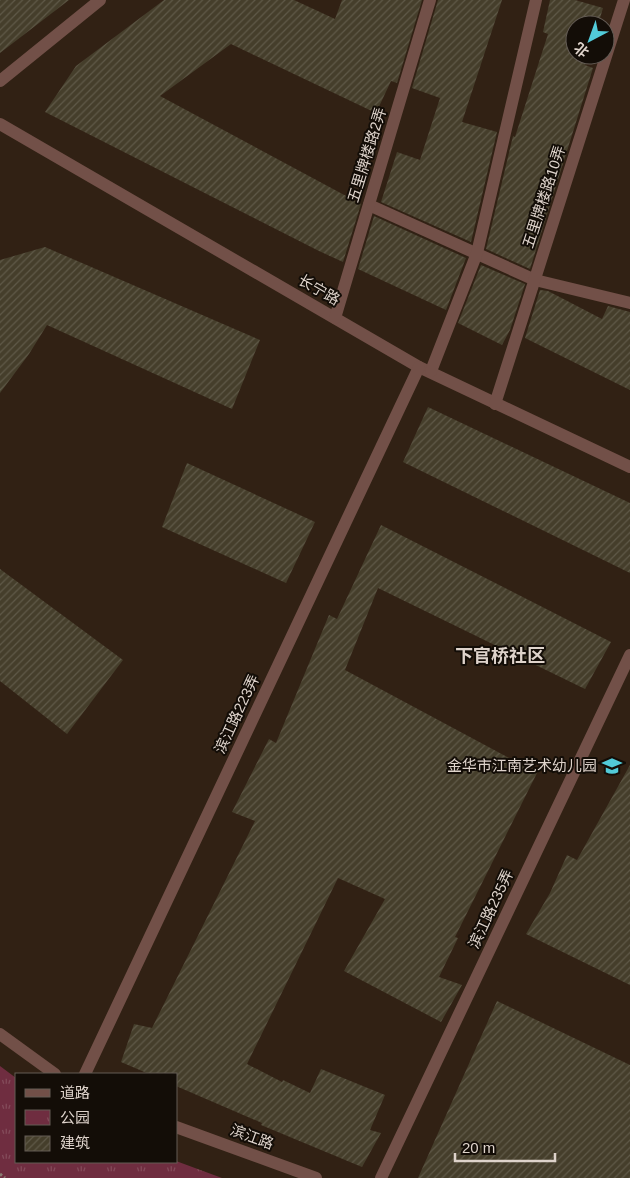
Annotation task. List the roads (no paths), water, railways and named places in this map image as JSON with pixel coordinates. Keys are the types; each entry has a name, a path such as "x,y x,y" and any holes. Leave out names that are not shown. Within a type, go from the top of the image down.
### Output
{"street":[{"path":"0,81 100,0"},
{"name":"五里牌楼路2弄","path":"335,318 430,0"},
{"name":"滨江路223弄","path":"85,1073 425,369 477,253 536,0"},
{"name":"五里牌楼路10弄","path":"495,404 624,0"},
{"name":"长宁路","path":"0,124 425,369 630,467"},
{"path":"369,205 535,280 630,304"},
{"name":"滨江路235弄","path":"381,1178 630,655"},
{"path":"0,1034 54,1073"},
{"name":"滨江路","path":"178,1128 316,1178"}],"place":[{"name":"金华市江南艺术幼儿园","path":"612,766"}],"district":[{"name":"下官桥社区","path":"500,656"}]}
